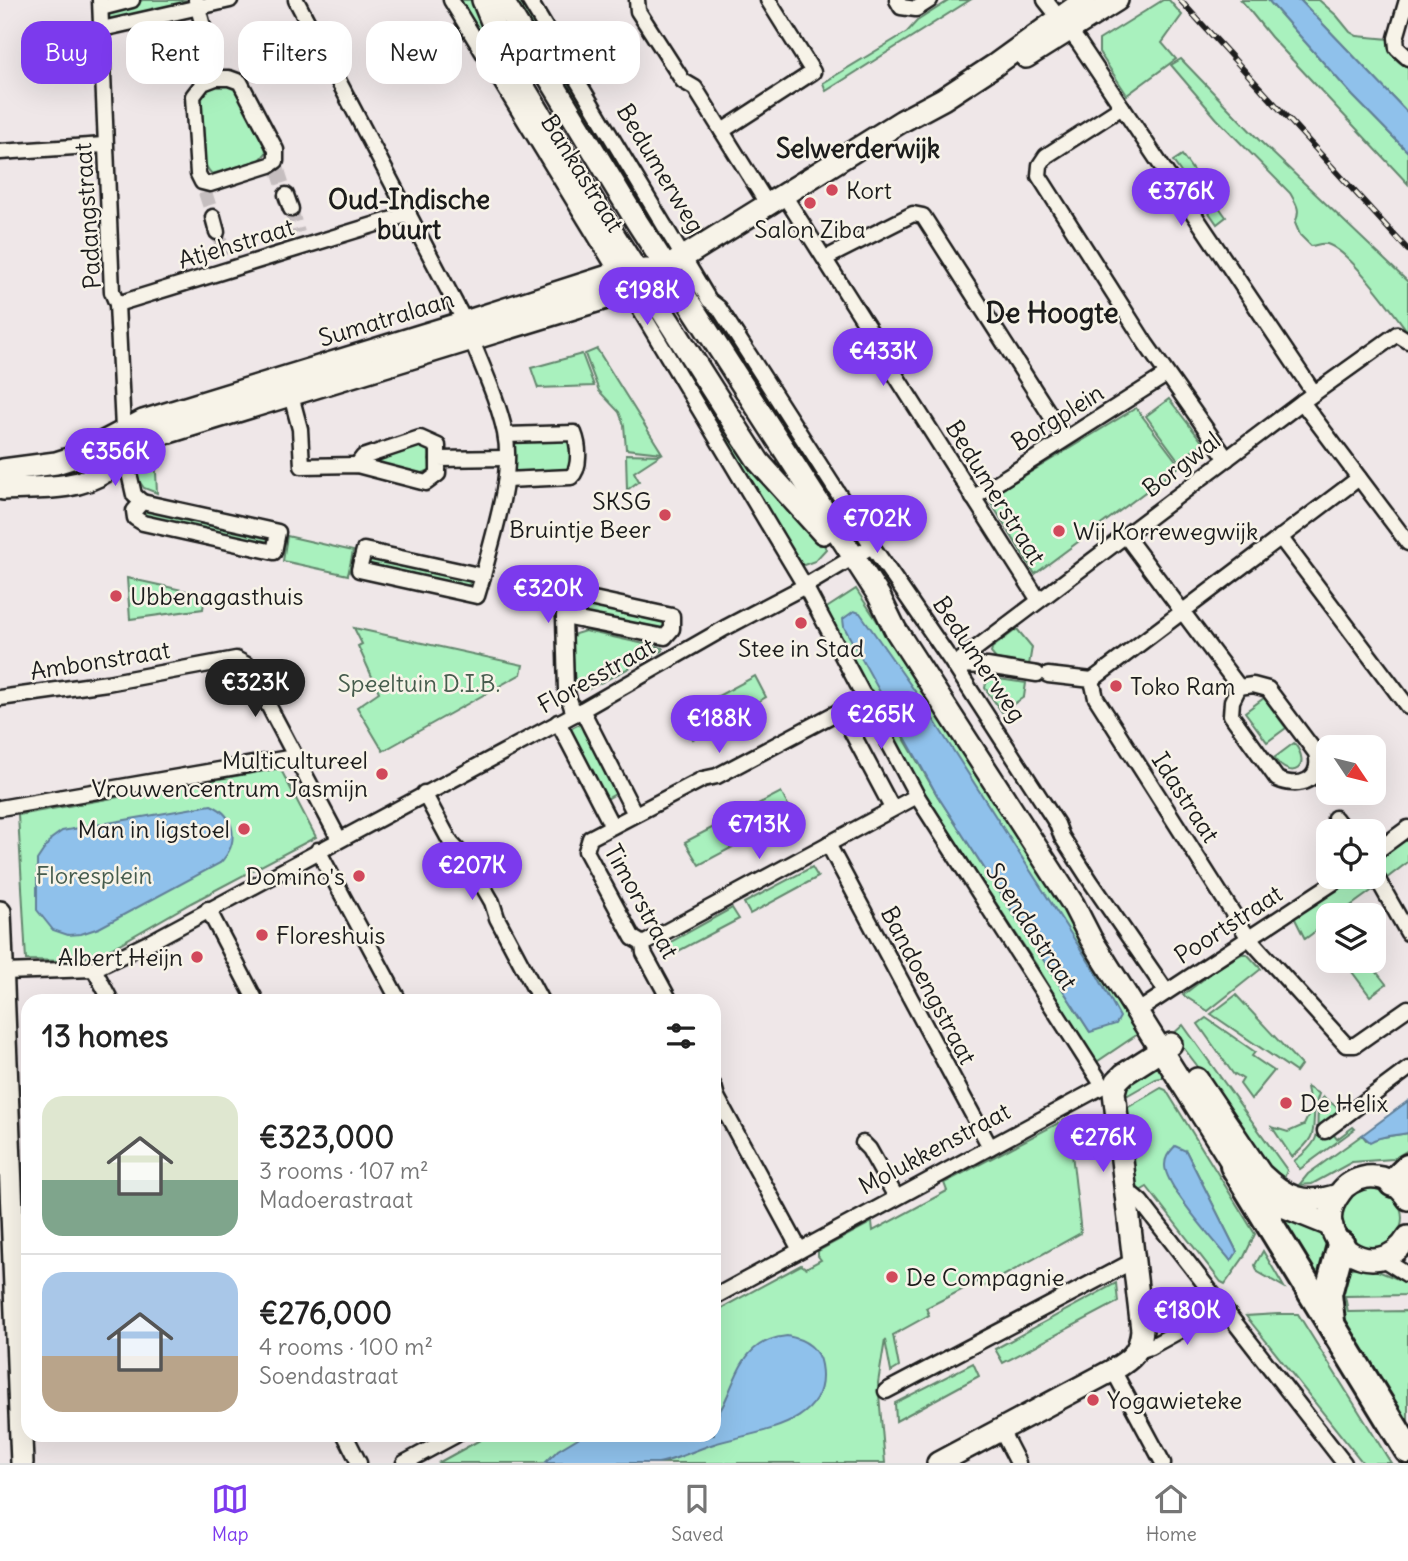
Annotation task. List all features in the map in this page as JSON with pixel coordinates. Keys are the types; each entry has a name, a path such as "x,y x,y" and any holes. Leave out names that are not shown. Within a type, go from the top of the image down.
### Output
{"highway":[{"path":"1234,1166 1408,1450"},
{"path":"1332,1324 1328,1294 1336,1235"}],"main road":[{"name":"Bedumerweg","path":"483,0 507,58 632,279 760,461 810,516 856,555"},
{"name":"Bedumerweg","path":"502,0 675,262 856,555 895,629 1073,904 1091,939 1151,1001 1167,1046 1234,1166 1250,1184 1275,1203 1336,1235 1359,1257 1381,1258"},
{"path":"1064,24 1085,0"},
{"path":"675,262 1064,24 1117,0"},
{"name":"Sumatralaan","path":"1,479 75,457 123,429 143,421 288,386 632,279 675,262"},
{"name":"Sumatralaan","path":"1,479 59,487 76,484 104,472 156,436 288,386"},
{"path":"0,912 4,972 5,1211 21,1367"},
{"name":"Bedumerweg","path":"1167,1046 1269,1182 1289,1195 1307,1200 1316,1201 1338,1195"},
{"name":"Molukkenstraat","path":"1109,1086 1167,1046"},
{"name":"Soendastraat","path":"1109,1086 1127,1194 1142,1330 1138,1351"},
{"path":"1336,1235 1332,1208 1338,1195 1350,1183 1379,1177 1403,1183"},
{"path":"1381,1258 1406,1244"},
{"path":"938,1463 1113,1370 1130,1360 1138,1351"},
{"path":"22,1463 23,1442"}],"street":[{"path":"100,4 132,0"},
{"path":"112,26 197,4 230,0"},
{"path":"296,0 468,331 481,360 506,435 506,480 483,576 477,596 359,570 363,550 483,576"},
{"name":"Bankastraat","path":"451,0 632,279 805,586"},
{"name":"Bedumerweg","path":"529,0 675,262"},
{"name":"Bedumerstraat","path":"637,0 638,11 683,81 695,88 722,131 826,258 883,351 884,357 1038,599"},
{"path":"722,131 813,72 768,0"},
{"path":"897,0 901,7 916,9 930,0"},
{"path":"1045,0 1122,107 1359,478 1408,543"},
{"path":"1407,0 1396,38 1397,48 1408,58"},
{"path":"197,4 202,21"},
{"path":"215,74 240,82 276,150 277,165 204,187 198,174 193,96 203,83 215,74"},
{"name":"Padangstraat","path":"103,84 112,292 117,304 123,429"},
{"path":"1122,107 1046,156 1040,165 1040,176 1166,375 1227,459"},
{"path":"0,152 104,145"},
{"name":"Atjehstraat","path":"117,304 227,262 300,240 409,214"},
{"path":"826,258 913,214 923,216 1065,438"},
{"path":"213,217 217,232"},
{"name":"Borgwal","path":"954,665 1308,397 1397,334 1407,339"},
{"name":"Borgplein","path":"973,498 1166,375"},
{"path":"288,386 300,429 302,466 357,465 426,483 438,474 438,446 421,438 363,457 357,465"},
{"path":"506,435 574,433 577,439 578,468 571,477 506,480"},
{"path":"125,455 134,495 142,502 278,532 274,552 143,523 135,518 134,511 142,502"},
{"path":"438,459 506,458"},
{"path":"954,665 987,666 1093,680 1359,478"},
{"path":"1125,535 1239,687"},
{"path":"1280,537 1408,707"},
{"name":"Bedumerweg","path":"856,555 954,665 1057,824 1091,882 1103,896 1151,1001"},
{"name":"Floresstraat","path":"339,839 578,712 856,555"},
{"name":"Soendastraat","path":"805,586 916,796 1094,1071 1109,1086"},
{"path":"566,593 673,616 671,629 664,637 564,617 566,593"},
{"name":"Timorstraat","path":"564,617 566,690 635,814"},
{"name":"Ambonstraat","path":"0,698 107,683 236,659 247,665 294,757"},
{"name":"Idastraat","path":"1093,680 1096,698 1248,937 1346,1045 1355,1045 1408,1008"},
{"path":"1253,685 1268,689 1316,753 1318,762 1315,773 1308,780 1300,784 1288,784 1277,779 1231,715 1232,701 1239,687 1253,685"},
{"path":"612,826 703,779 717,776 866,697"},
{"path":"839,710 892,808"},
{"name":"Timorstraat","path":"558,722 612,826 590,838 586,851 633,939 643,944 644,953 666,994"},
{"path":"0,808 294,757 339,839 94,969 4,972"},
{"path":"424,793 451,843 469,862 492,902 496,918 537,994"},
{"path":"643,944 916,796"},
{"path":"1386,844 1408,828"},
{"name":"Bandoengstraat","path":"828,844 990,1147"},
{"path":"318,850 395,994"},
{"name":"Poortstraat","path":"1151,1001 1323,889"},
{"path":"1383,889 1408,933"},
{"path":"208,909 252,994"},
{"path":"94,969 107,994"},
{"path":"1325,1131 1408,1069"},
{"name":"Molukkenstraat","path":"721,1293 896,1197 1109,1086"},
{"path":"721,1104 800,1250"},
{"path":"863,1143 896,1197"},
{"path":"1127,1194 1141,1202 1344,1463"},
{"path":"1381,1258 1408,1275"},
{"path":"886,1391 1133,1261"},
{"path":"1138,1351 1221,1308"},
{"path":"1113,1370 1163,1463"},
{"path":"1001,1430 1018,1463"},
{"path":"348,1442 359,1463"},
{"path":"404,1463 443,1442"}],"green space":[{"path":"143,0 185,0 187,7 113,25 112,21 107,20 109,8"},
{"path":"459,0 476,0 486,21 476,21 476,28"},
{"path":"507,0 520,0 533,21 520,21"},
{"path":"950,0 970,0 826,91 823,83 907,32 917,21"},
{"path":"1163,0 1169,0 1182,15 1162,43 1176,59 1127,95 1099,52 1099,40"},
{"path":"1241,0 1268,0 1353,96 1408,152 1408,184 1271,37"},
{"path":"1300,0 1319,0 1357,36 1389,39 1394,56 1408,67 1408,113"},
{"path":"1181,59 1259,140 1408,282 1408,332 1371,283 1347,258 1327,244 1311,246 1300,235 1295,223 1297,208 1290,193 1217,119 1171,65"},
{"path":"224,83 240,93 265,143 266,153 260,160 212,174 203,158 201,147 202,92 208,87"},
{"path":"509,84 516,84 541,137"},
{"path":"559,84 572,84 649,210 639,215"},
{"path":"1182,155 1226,217 1217,224 1173,161"},
{"path":"661,319 740,453 820,536 826,549 815,561 801,566 654,323"},
{"path":"723,340 826,488 857,540 849,546"},
{"path":"597,349 662,453 626,449 624,425 619,412 599,391 585,354"},
{"path":"582,354 594,386 538,388 531,368"},
{"path":"1169,399 1203,443 1179,461 1146,416"},
{"path":"1136,408 1180,466 1035,574 988,498"},
{"path":"566,436 573,442 574,468 567,473 512,474 513,438"},
{"path":"416,443 429,449 430,470 415,476 368,464 368,459"},
{"path":"155,451 157,493 144,488 137,478 140,460"},
{"path":"626,454 660,455 634,472 639,481 627,490"},
{"path":"146,507 269,533 271,540 268,546 143,520 140,512"},
{"path":"287,536 353,551 348,575 283,561"},
{"path":"373,556 468,577 471,582 465,590 370,568 368,561"},
{"path":"127,578 205,595 203,609 130,619"},
{"path":"856,589 1099,958 1107,982 1138,1034 1095,1063 1039,969 925,794 825,609","holes":["902,735 1090,1032 937,795"]},
{"path":"573,600 665,621 667,624 663,632 573,612"},
{"name":"Speeltuin D.I.B.","path":"354,628 523,665 521,674 383,751 357,707 379,692 358,646 362,644"},
{"path":"1017,629 1032,647 1029,665 996,659 991,653 992,648"},
{"path":"585,631 663,648 662,651 583,692 575,688 572,640 575,634"},
{"path":"755,676 766,697 693,739 681,716"},
{"path":"992,678 1026,683 1024,697 1002,712 985,688"},
{"path":"1264,698 1286,728 1267,742 1245,712"},
{"path":"583,722 587,729 583,731 617,793 603,801 566,731"},
{"path":"1294,743 1299,751 1301,764 1293,770 1287,769 1274,758"},
{"name":"Floresplein","path":"280,768 316,837 100,955 66,961 26,960 18,815"},
{"path":"781,792 793,815 699,865 685,842"},
{"path":"1408,834 1408,862 1387,878 1386,877 1386,850"},
{"path":"812,867 818,877 750,914 744,903"},
{"path":"1331,889 1374,889 1355,903 1316,903 1316,931 1305,939 1293,915"},
{"path":"732,908 739,919 671,955 665,945"},
{"path":"1242,954 1247,954 1261,969 1208,1011 1183,995 1218,968"},
{"path":"1353,973 1377,973 1386,984 1370,996"},
{"path":"1236,995 1301,1065 1296,1072 1211,1014"},
{"path":"1206,1018 1255,1052 1252,1056 1274,1071 1251,1099 1240,1084 1243,1079 1234,1075 1198,1024"},
{"path":"1183,1025 1287,1170 1284,1179 1267,1167 1173,1034"},
{"path":"1151,1068 1162,1068 1166,1077 1156,1079 1128,1095 1124,1094 1126,1083"},
{"path":"1307,1087 1319,1094 1312,1134 1309,1141 1292,1157 1272,1127 1288,1132 1304,1125 1311,1110"},
{"path":"1161,1088 1166,1090 1255,1234 1244,1257 1225,1284 1147,1187 1140,1191 1136,1186 1127,1108","holes":["1186,1151 1237,1252 1231,1261 1173,1188"]},
{"path":"1323,1097 1338,1108 1331,1131 1337,1139 1353,1127 1355,1129 1300,1169 1294,1161 1313,1143 1318,1130 1319,1107"},
{"path":"1068,1118 1081,1233 983,1287 979,1281 926,1308 929,1315 893,1335 899,1367 891,1372 885,1340 878,1383 885,1463 438,1463 476,1442 721,1442 721,1308 801,1265 806,1268 821,1260 818,1251 872,1222 873,1231 947,1191 944,1183"},
{"path":"1408,1133 1408,1150 1393,1159 1352,1162 1312,1184 1299,1185 1308,1174 1362,1135 1366,1140"},
{"path":"1372,1188 1389,1193 1397,1201 1402,1218 1397,1235 1389,1243 1372,1248 1355,1243 1347,1235 1342,1218 1347,1201 1355,1193"},
{"path":"1284,1211 1315,1221 1333,1245 1324,1292 1278,1225"},
{"path":"1263,1251 1284,1287 1258,1272 1255,1265"},
{"path":"1365,1266 1408,1283 1408,1295 1345,1296 1348,1312 1408,1311 1408,1430 1349,1333 1337,1307 1341,1270"},
{"path":"1116,1283 1118,1302 1003,1363 995,1349"},
{"path":"1298,1314 1391,1463 1363,1463 1246,1316"},
{"path":"973,1363 979,1376 896,1421 895,1403"}],"water":[{"path":"1268,0 1300,0 1408,113 1408,152 1353,96"},
{"path":"854,611 860,613 919,697 1096,973 1120,1017 1116,1024 1090,1032 937,795 844,627 843,619"},
{"path":"211,805 226,816 232,831 230,847 220,863 99,928 81,934 68,935 53,930 37,910 37,860 51,839 62,831"},
{"path":"1408,1101 1408,1133 1370,1142 1362,1135"},
{"path":"1175,1146 1186,1151 1237,1252 1231,1261 1192,1214 1167,1174 1166,1159"},
{"path":"787,1336 799,1339 817,1353 821,1365 821,1386 815,1402 803,1414 787,1423 658,1463 545,1463 571,1442 721,1442 721,1409 741,1366 754,1349 773,1339"}],"tunnel":[{"path":"278,170 286,195"},
{"path":"205,192 213,217"},
{"path":"291,209 298,233"},
{"path":"217,232 225,255"}],"railway":[{"path":"1180,0 1408,250"}],"place":[{"name":"Kort","path":"832,190"},
{"name":"Salon Ziba","path":"810,203"},
{"name":"SKSG Bruintje Beer","path":"665,515"},
{"name":"Wij Korrewegwijk","path":"1059,531"},
{"name":"Ubbenagasthuis","path":"116,596"},
{"name":"Stee in Stad","path":"801,623"},
{"name":"Toko Ram","path":"1116,686"},
{"name":"Multicultureel Vrouwencentrum Jasmijn","path":"382,774"},
{"name":"Man in ligstoel","path":"244,829"},
{"name":"Domino's","path":"359,876"},
{"name":"Floreshuis","path":"262,935"},
{"name":"Albert Heijn","path":"197,957"},
{"name":"De Helix","path":"1286,1103"},
{"name":"De Compagnie","path":"892,1277"},
{"name":"Yogawieteke","path":"1093,1400"}],"district":[{"name":"Selwerderwijk","path":"858,148"},
{"name":"Oud-Indische buurt","path":"409,214"},
{"name":"De Hoogte","path":"1052,313"}]}
